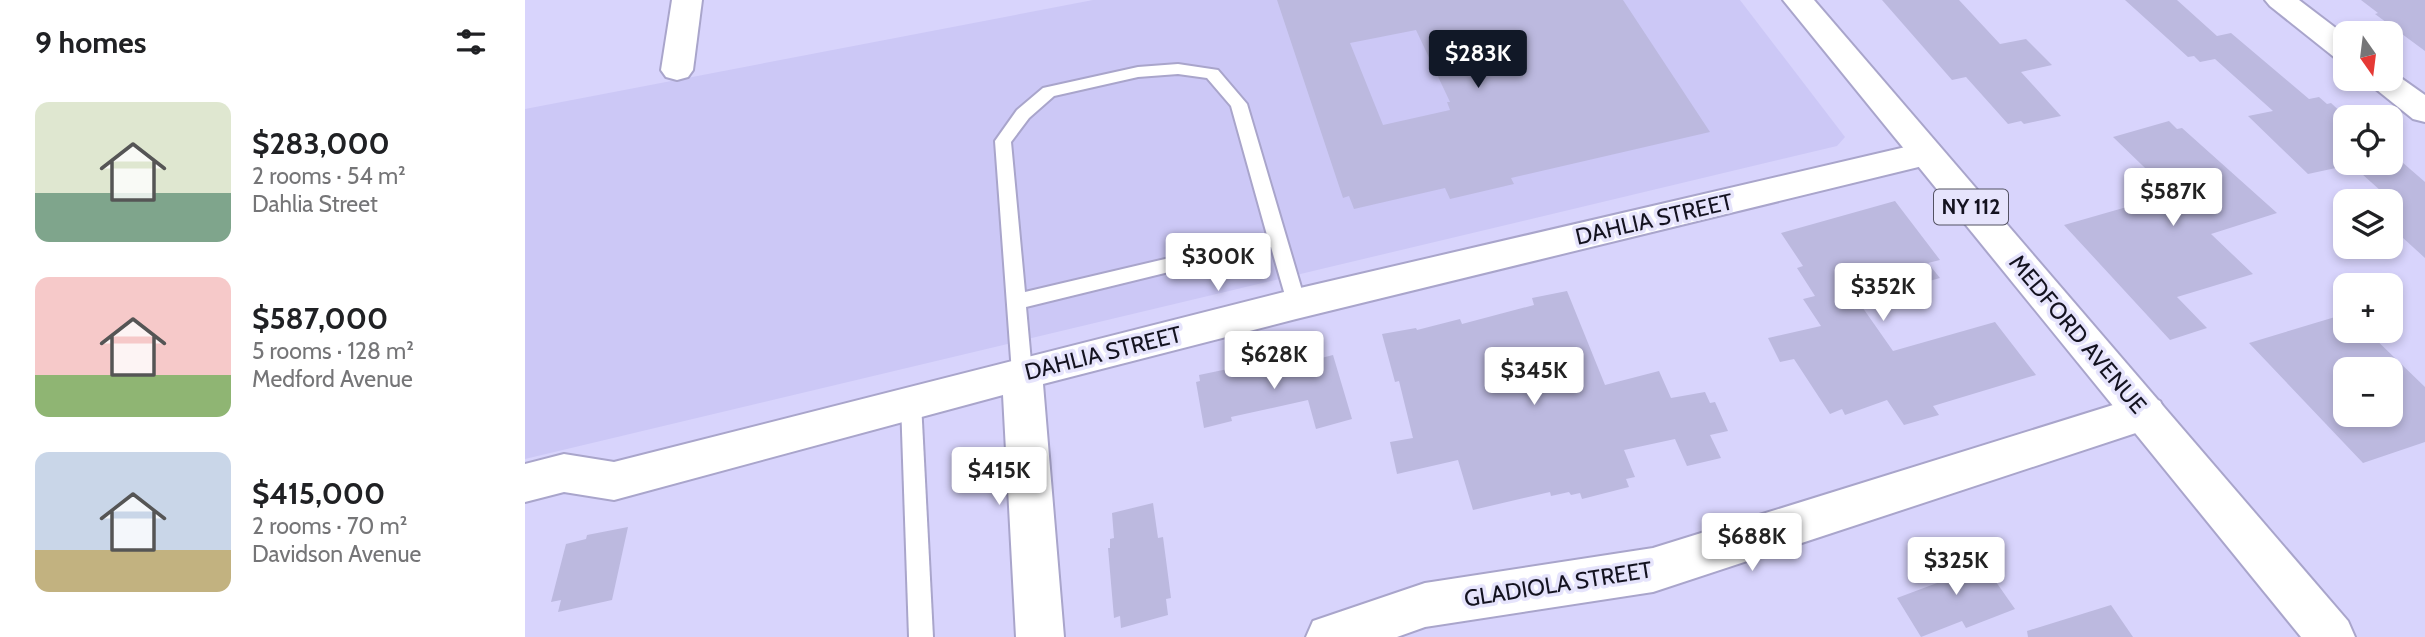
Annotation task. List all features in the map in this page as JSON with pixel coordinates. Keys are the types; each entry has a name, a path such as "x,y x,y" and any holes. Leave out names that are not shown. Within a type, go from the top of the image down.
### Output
{"street":[{"path":"677,70 687,0"},
{"name":"MEDFORD AVENUE","path":"1798,0 2331,637"},
{"path":"2280,0 2333,41"},
{"path":"2399,91 2425,111"},
{"name":"DAHLIA STREET","path":"525,483 564,474 614,481 1296,304 1927,154"},
{"path":"1022,373 1040,637"},
{"name":"GLADIOLA STREET","path":"1330,637 1425,605 1653,570 2145,413"}],"lane":[{"path":"1022,373 1003,141 1023,114 1049,92 1138,72 1178,69 1212,74 1239,104 1296,304"},
{"path":"1016,302 1277,239"},
{"path":"912,402 921,637"}],"shaded area":[{"path":"1093,0 1740,0 1845,137 1837,146 525,459 525,109"}],"building":[{"path":"1277,0 1623,0 1710,132 1511,178 1514,184 1450,199 1445,188 1354,209 1349,196 1343,198","holes":["1416,30 1450,102 1447,102 1450,110 1383,125 1350,43"]},
{"path":"1882,0 1959,0 2000,44 2026,39 2052,65 2021,72 2061,116 2024,124 2021,121 2008,124 1966,77 1952,80"},
{"path":"2125,0 2177,0 2217,36 2231,33 2309,99 2319,97 2327,104 2331,103 2333,169 2308,174 2248,116 2273,111 2215,59 2200,62 2194,56 2188,57"},
{"path":"2361,0 2425,0 2425,51 2403,35 2403,21 2384,21 2375,14 2378,13"},
{"path":"2169,121 2177,129 2182,128 2277,213 2211,234 2253,274 2177,297 2207,328 2170,340 2064,225 2172,194 2113,137"},
{"path":"2403,163 2425,182 2425,258 2403,238 2403,189 2379,189 2363,175 2403,175"},
{"path":"1895,201 1940,260 1928,263 1940,278 1858,301 1893,351 1995,322 2036,375 1933,406 1939,415 1904,425 1887,400 1845,415 1842,409 1830,414 1794,359 1780,362 1768,338 1821,326 1803,299 1815,296 1797,268 1803,266 1781,233"},
{"path":"1567,291 1605,385 1659,371 1671,398 1705,392 1710,403 1715,402 1728,431 1710,435 1721,458 1687,466 1675,439 1624,450 1635,477 1626,479 1629,487 1582,499 1580,493 1571,495 1569,492 1551,496 1550,492 1473,510 1458,460 1397,474 1390,442 1413,438 1399,381 1395,382 1382,334 1416,328 1417,330 1460,319 1462,324 1534,305 1532,298"},
{"path":"2333,318 2333,343 2379,343 2394,357 2333,357 2333,427 2403,427 2403,366 2425,387 2425,442 2363,463 2249,343"},
{"path":"1333,355 1352,419 1316,429 1308,400 1231,417 1232,421 1204,428 1196,382 1200,381 1199,375 1271,360 1272,367 1277,366 1278,369"},
{"path":"1153,503 1158,538 1163,537 1171,598 1166,599 1168,615 1121,628 1120,616 1114,618 1108,548 1110,539 1114,538 1112,513"},
{"path":"628,527 612,600 558,612 561,600 551,602 566,544 586,539 587,535"},
{"path":"1975,552 2015,609 1966,628 1962,621 1921,637 1897,598 1937,583 1929,570"},
{"path":"2111,605 2133,637 2028,637 2027,631"}]}
